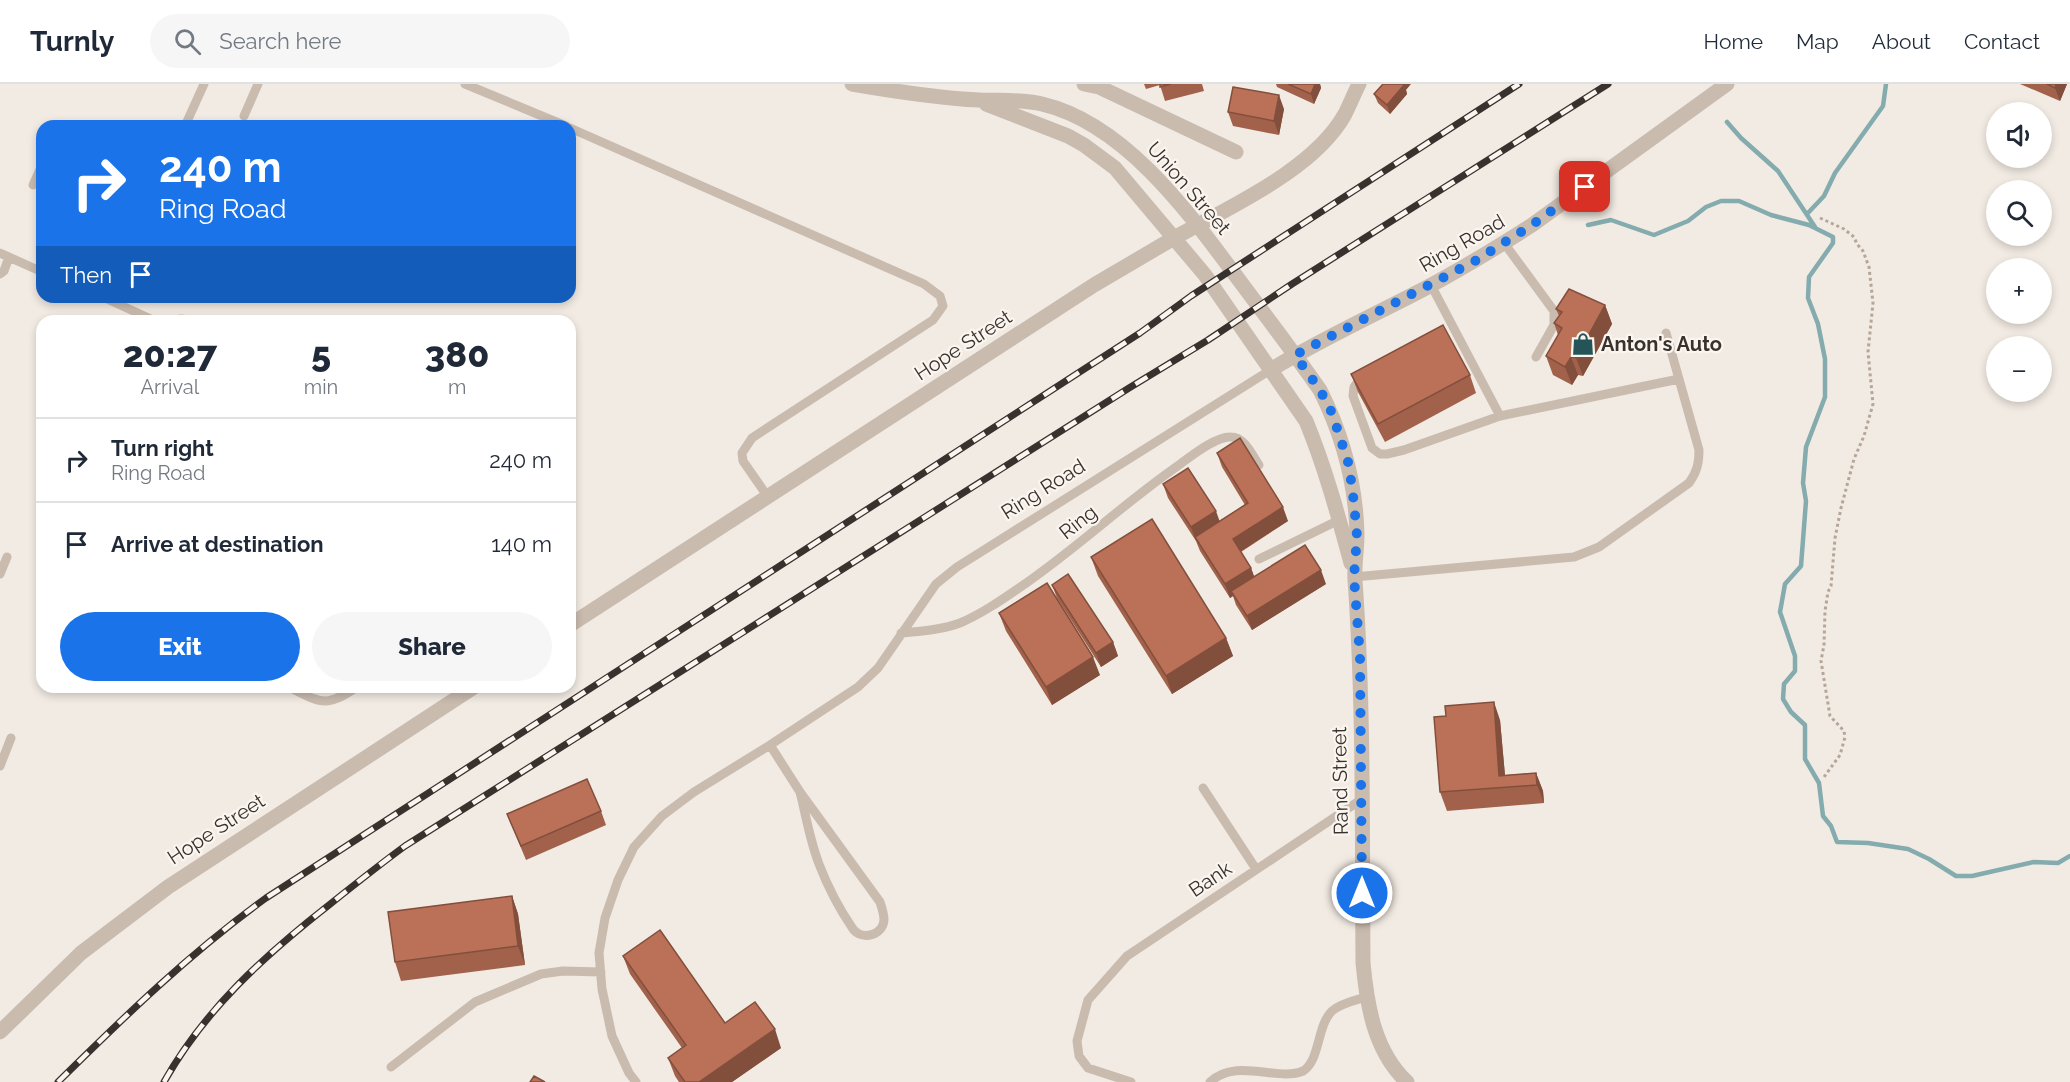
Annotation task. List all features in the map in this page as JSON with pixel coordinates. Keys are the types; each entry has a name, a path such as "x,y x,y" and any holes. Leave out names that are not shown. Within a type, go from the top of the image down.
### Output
{"street":[{"name":"Union Street","path":"852,84 978,100 1023,100 1060,109 1092,124 1126,148 1143,164 1197,225 1295,355"},
{"name":"Hope Street","path":"576,621 1094,285 1268,184 1309,156 1329,136 1344,115 1359,84"},
{"name":"Ring Road","path":"1272,369 1431,285 1504,243 1727,84"},
{"path":"1094,85 1236,152"},
{"name":"Union Street","path":"978,100 1057,131 1084,145 1115,168 1205,274 1272,369"},
{"name":"Rand Street","path":"1295,355 1320,390 1332,413 1349,465 1357,536 1354,577 1360,656 1363,963 1366,997 1372,1025 1396,1069 1407,1082"},
{"name":"Rand Street","path":"1272,369 1306,421 1317,447 1354,577"},
{"name":"Hope Street","path":"0,1032 81,953 168,886 465,693"}],"lane":[{"path":"188,120 204,84"},
{"path":"244,116 258,84"},
{"path":"465,84 551,120"},
{"path":"576,131 924,284 940,296 943,306 933,320 752,438 742,453 743,461 768,497"},
{"path":"33,185 36,178"},
{"path":"1504,243 1554,311 1554,324 1536,357"},
{"path":"0,274 5,255 36,269"},
{"path":"1431,285 1500,416"},
{"path":"116,303 142,315"},
{"path":"1442,332 1452,326"},
{"path":"1354,577 1574,556 1599,547 1689,483 1699,464 1699,450 1666,333"},
{"name":"Ring Road","path":"636,1082 629,1073 612,1036 602,989 599,953 605,918 618,880 634,847 662,816 694,792 858,687 878,668 936,584 957,567 1272,369"},
{"path":"1370,371 1360,377 1354,387 1353,396 1372,448 1380,454 1404,450 1500,416 1679,379"},
{"name":"Ring","path":"901,633 931,630 959,623 988,609 1035,578 1086,539 1150,485 1194,454 1221,439 1231,437 1245,443 1259,465"},
{"path":"1259,559 1339,520"},
{"path":"0,574 7,557"},
{"path":"302,693 332,702 347,693"},
{"path":"0,766 11,738"},
{"path":"770,745 800,792 880,902 884,919 882,927 876,933 868,936 855,931 841,908 819,864 800,792"},
{"path":"1203,788 1256,869"},
{"name":"Bank","path":"1131,1082 1088,1068 1079,1056 1077,1041 1088,1000 1127,956 1362,799"},
{"path":"391,1067 475,1002 541,974 563,971 601,972"},
{"path":"1210,1082 1220,1074 1231,1071 1290,1075 1300,1073 1309,1067 1326,1019 1333,1010 1366,997"}],"path":[{"path":"1820,218 1844,229 1854,237 1863,250 1869,267 1873,303 1868,352 1873,404 1854,459 1841,508 1835,538 1831,586 1825,611 1821,661 1830,716 1844,731 1844,745 1836,762 1824,777"}],"building":[{"path":"1288,84 1315,84 1311,94"},
{"path":"1383,84 1404,85 1387,105 1374,94"},
{"path":"1233,87 1279,95 1274,121 1228,112"},
{"path":"1569,289 1605,305 1576,358 1571,357 1565,367 1546,356 1562,328 1554,323 1562,312 1556,309"},
{"path":"1443,325 1470,375 1378,424 1351,374"},
{"path":"1240,438 1283,507 1233,539 1251,568 1225,584 1195,537 1248,503 1217,453"},
{"path":"1188,468 1216,511 1191,527 1163,484"},
{"path":"1152,519 1226,638 1166,676 1091,557"},
{"path":"1305,545 1321,570 1247,616 1231,591"},
{"path":"1068,574 1113,642 1096,653 1052,585"},
{"path":"1047,583 1093,657 1046,687 999,613"},
{"path":"1494,702 1499,776 1536,773 1537,785 1440,792 1434,717 1446,716 1445,706"},
{"path":"587,779 601,811 521,846 507,814"},
{"path":"512,896 518,946 395,962 388,912"},
{"path":"660,930 725,1023 755,1002 775,1029 699,1082 685,1082 668,1058 686,1045 623,956"},
{"path":"534,1076 545,1082 530,1082"}],"waterway":[{"path":"1807,214 1824,196 1835,173 1883,106 1886,84"},
{"path":"1727,122 1741,138 1778,171 1815,227"},
{"path":"1588,225 1611,220 1654,235 1688,221 1706,207 1721,201 1739,201 1771,215 1809,225 1833,237 1833,243 1809,277 1808,298 1818,324 1825,359 1825,397 1806,447 1803,483 1806,501 1801,566 1785,584 1780,612 1795,656 1795,671 1784,684 1783,699 1791,712 1805,725 1805,759 1819,783 1823,816 1831,826 1837,842 1868,843 1908,849 1956,876 1972,876 2034,862 2058,863 2070,856"}],"railway":[{"path":"58,1082 184,963 266,898 1140,333 1191,296 1519,84"},
{"path":"164,1082 180,1056 217,1007 259,964 305,924 405,846 1208,340 1292,284 1608,84"}],"place":[{"name":"Anton's Auto","path":"1583,344"}],"route":[{"path":"1362,893 1360,656 1354,577 1357,536 1354,503 1349,465 1332,413 1320,390 1295,355 1475,261 1532,225 1585,187"}]}
